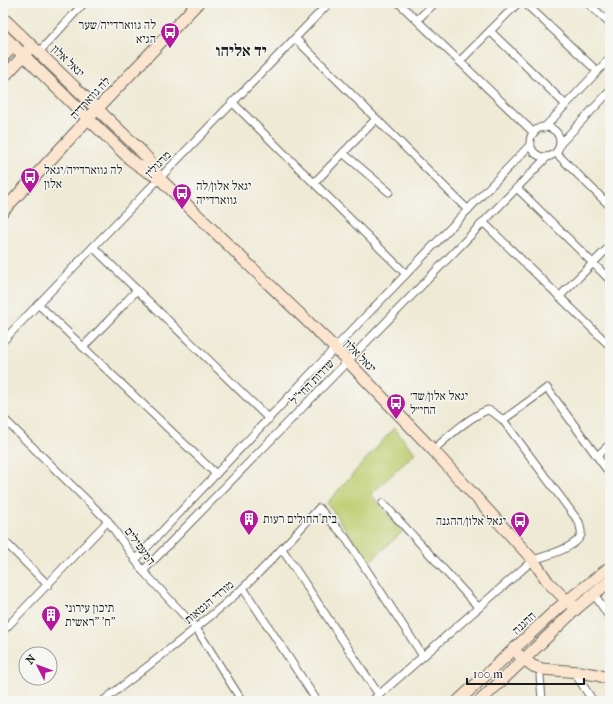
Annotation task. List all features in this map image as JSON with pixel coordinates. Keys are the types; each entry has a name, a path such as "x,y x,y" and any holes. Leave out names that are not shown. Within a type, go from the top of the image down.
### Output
{"street":[{"path":"39,52 84,3"},
{"name":"לה גווארדיה","path":"3,211 198,3"},
{"name":"מרגולין","path":"3,341 329,3"},
{"path":"399,3 534,133"},
{"path":"417,20 435,3"},
{"path":"460,62 518,3"},
{"path":"525,3 597,71"},
{"path":"588,3 610,24"},
{"name":"יגאל אלון","path":"3,18 140,150 148,159 159,178"},
{"path":"490,31 565,104"},
{"name":"יגאל אלון","path":"3,35 131,160 159,178 335,348 433,450 533,560 548,582 569,599 577,608"},
{"path":"295,38 468,210"},
{"path":"3,78 28,51 30,43"},
{"path":"3,57 14,45"},
{"path":"544,128 610,58"},
{"path":"560,144 610,91"},
{"path":"83,95 95,99 110,96 108,111 110,120"},
{"path":"71,102 77,118 75,133"},
{"path":"232,102 406,274"},
{"path":"314,183 376,119"},
{"path":"544,128 554,131 560,139 560,144 556,153 547,157 536,154 530,144 531,137 534,133 539,129 544,128"},
{"name":"שדרות החי\"ל","path":"135,560 268,418 530,144"},
{"path":"343,153 389,192"},
{"path":"556,153 610,206"},
{"name":"שדרות החי\"ל","path":"143,571 547,157"},
{"path":"517,188 610,280"},
{"path":"483,222 610,346"},
{"path":"559,296 610,246"},
{"path":"93,247 268,418"},
{"path":"83,347 137,290"},
{"path":"38,304 216,474"},
{"path":"503,420 547,388 610,474"},
{"path":"372,701 533,560 558,552 579,538 581,534 579,522 503,420 494,413 488,410 484,412 452,433 433,450"},
{"name":"המעפילים","path":"3,418 108,521 143,571 196,628 242,701"},
{"path":"597,456 610,444"},
{"path":"383,503 479,608"},
{"name":"מורדי הגטאות","path":"103,701 196,628 243,588 282,549 319,508 345,537 423,656"},
{"path":"3,631 108,521"},
{"path":"3,540 48,584"},
{"path":"282,549 379,695"},
{"name":"ההגנה","path":"458,701 569,599 610,567"},
{"path":"480,701 577,608 610,581"},
{"path":"243,588 317,701"},
{"path":"594,594 610,618"},
{"path":"512,651 533,666 542,669 579,672 610,679"},
{"path":"540,676 543,701"},
{"path":"578,678 593,701"}],"green space":[{"path":"394,428 415,453 371,494 402,532 369,562 327,503"}],"place":[{"name":"לה גווארדייה/שער הגיא","path":"170,49"},
{"name":"לה גווארדייה/יגאל אלון","path":"30,194"},
{"name":"יגאל אלון/לה גווארדייה","path":"182,210"},
{"name":"יגאל אלון/שד׳ החי״ל","path":"396,420"},
{"name":"בית החולים רעות","path":"249,536"},
{"name":"יגאל אלון/ההגנה","path":"520,538"},
{"name":"תיכון עירוני ח' \"ראשית\"","path":"51,632"}],"district":[{"name":"יד אליהו","path":"241,50"}]}
